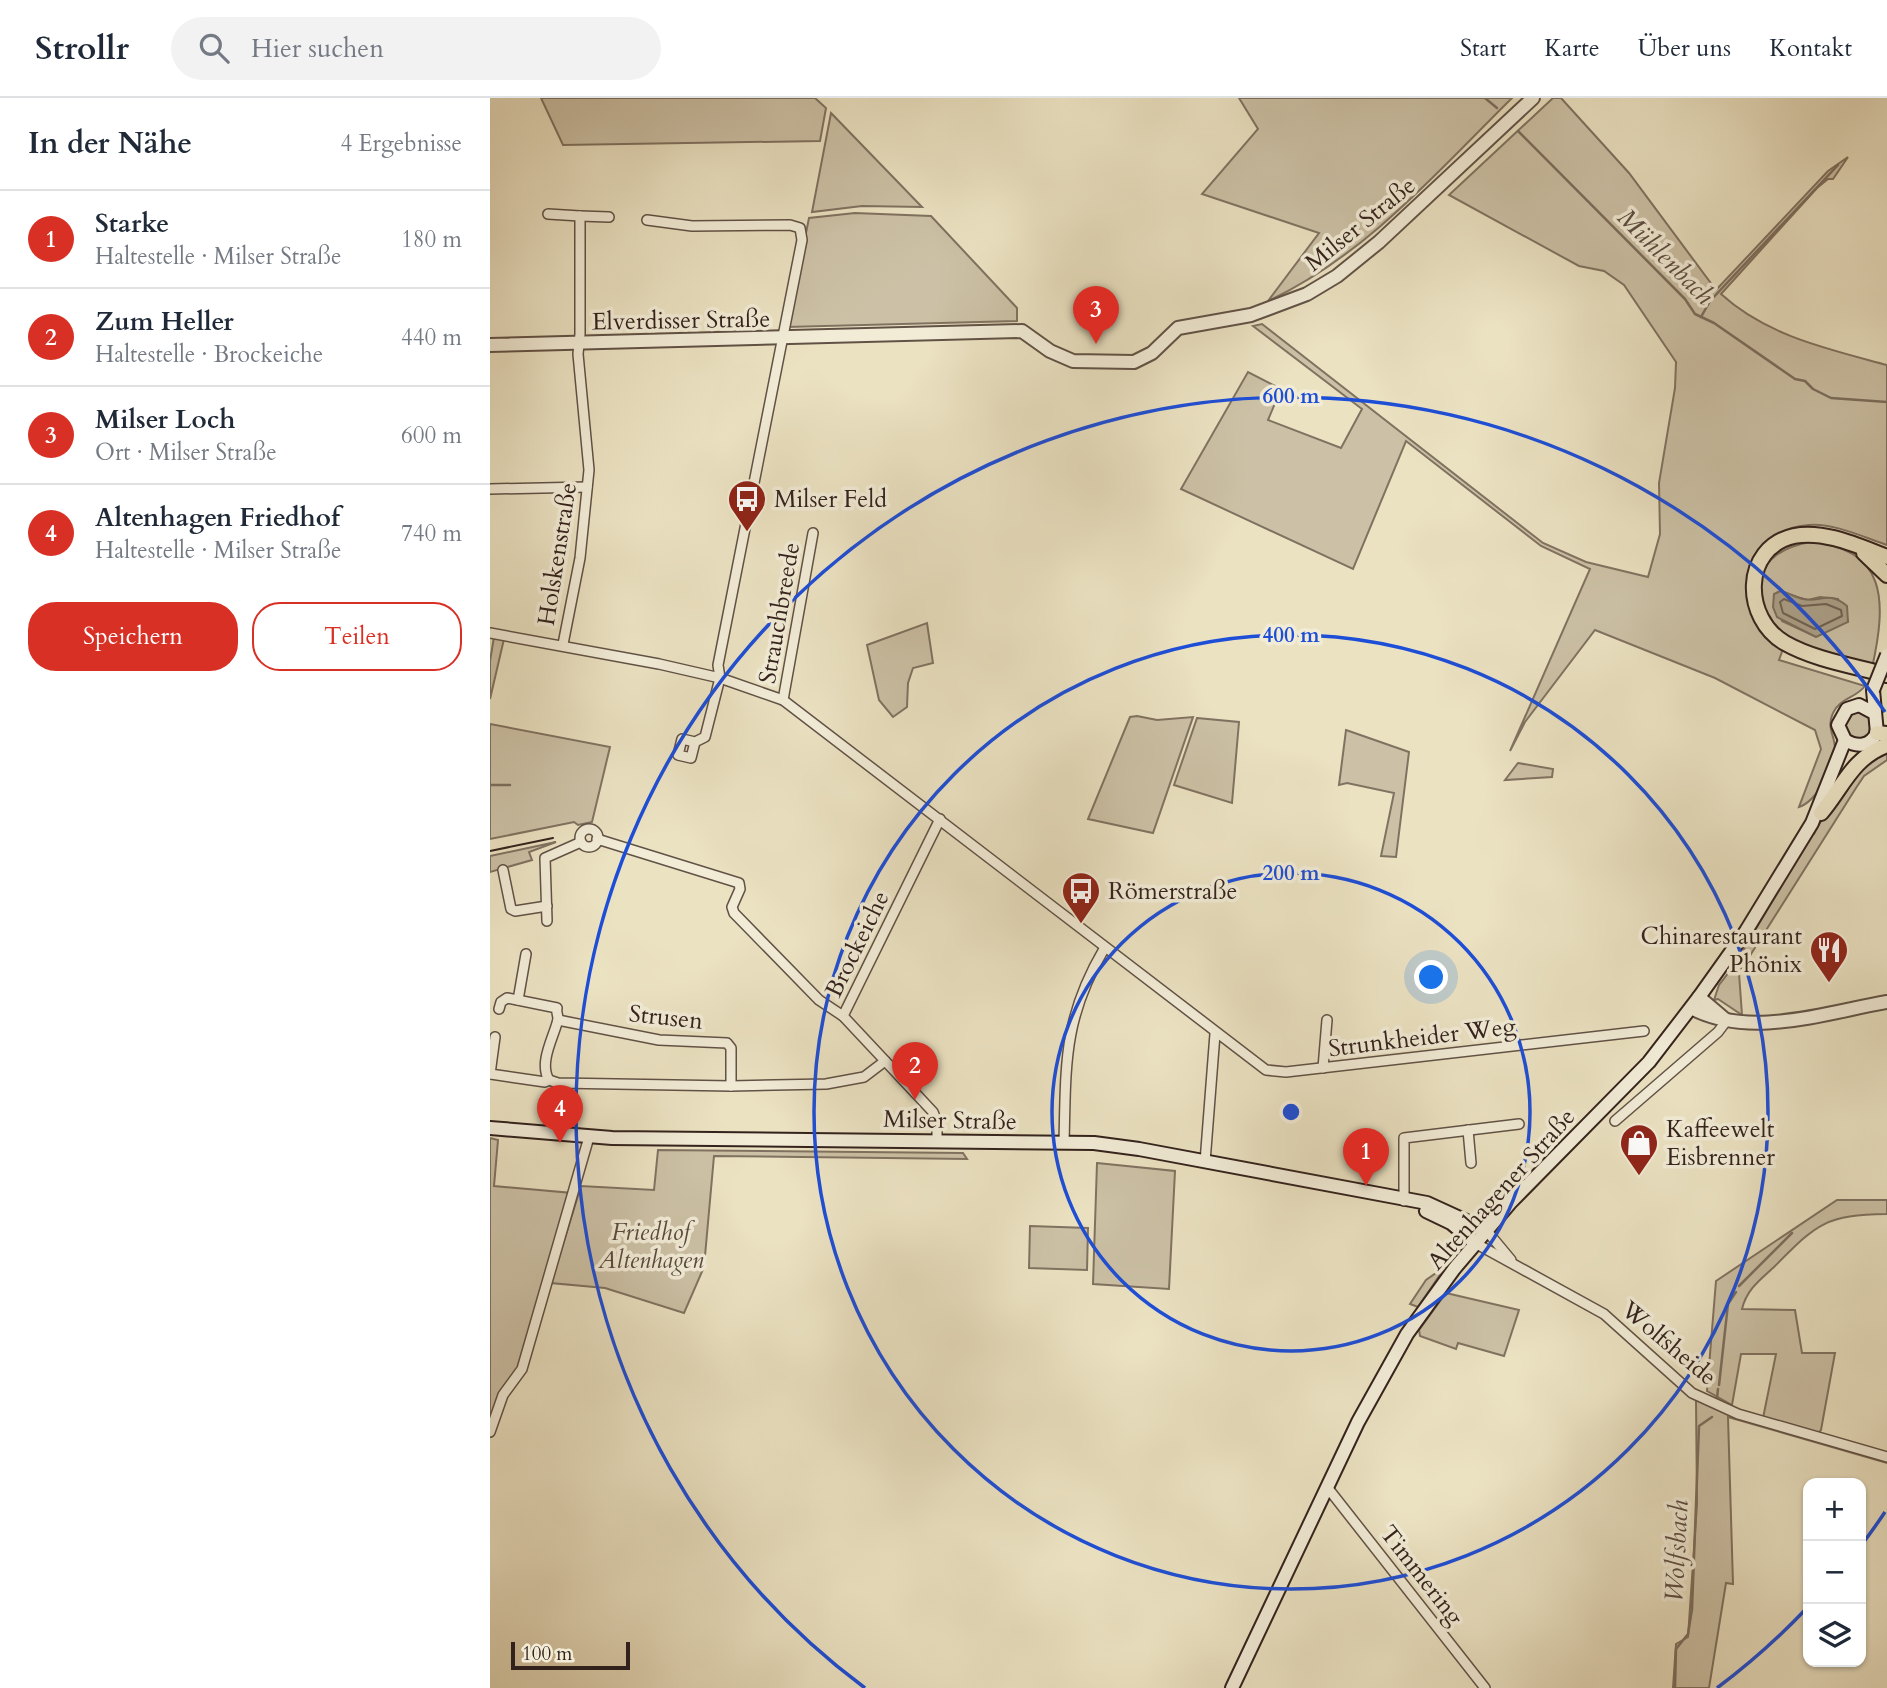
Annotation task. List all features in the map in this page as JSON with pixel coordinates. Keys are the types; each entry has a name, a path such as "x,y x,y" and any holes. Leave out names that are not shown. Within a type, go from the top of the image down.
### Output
{"main road":[{"name":"Milser Straße","path":"783,339 1022,331 1049,351 1073,361 1134,362 1152,352 1178,328 1230,320 1276,307 1337,276 1379,242 1533,98"},
{"name":"Elverdisser Straße","path":"490,345 783,339"},
{"path":"1753,560 1774,538 1801,528 1835,531 1887,549"},
{"path":"1887,557 1838,540 1812,535 1779,542 1758,565 1753,598 1759,617 1769,631 1784,643 1887,675"},
{"path":"1838,540 1868,556 1887,575"},
{"path":"1873,691 1841,716 1839,730 1851,743 1868,743 1882,733 1874,713 1873,691 1887,654"},
{"path":"1858,705 1874,713"},
{"name":"Altenhagener Straße","path":"1233,1688 1327,1487 1392,1358 1422,1312 1486,1230 1649,1062 1691,1008 1753,920 1817,818 1851,743"},
{"path":"1817,818 1858,761 1887,746"},
{"path":"1699,997 1727,1020"},
{"path":"1691,1008 1706,1016 1756,1023 1887,1002"},
{"name":"Milser Straße","path":"490,1128 589,1137 1064,1143 1139,1149 1404,1201 1427,1203 1450,1211 1486,1230"},
{"name":"Milser Straße","path":"1404,1201 1451,1223 1475,1243"}],"street":[{"path":"548,214 609,217"},
{"name":"Elverdisser Straße","path":"578,344 580,216"},
{"path":"647,220 692,226 790,225 800,229 802,240 718,665 720,678 705,737 695,742"},
{"name":"Holskenstraße","path":"563,644 580,558 589,470 578,344"},
{"path":"490,489 587,487"},
{"name":"Strauchbreede","path":"783,700 813,533"},
{"path":"490,633 563,644 720,678 783,700 1215,1034 1205,1161"},
{"name":"Brockeiche","path":"937,1141 937,1122 933,1112 843,1016 940,819"},
{"path":"548,921 545,858 581,842 590,847 597,839 739,883 740,889 732,907 734,913 819,1000 843,1016"},
{"path":"503,870 511,909 515,911 547,906"},
{"path":"1064,1143 1066,1061 1070,1026 1081,993 1104,948"},
{"path":"499,1009 501,1002 507,998 518,1000 526,954"},
{"name":"Strusen","path":"518,1000 557,1008 558,1020 659,1040 727,1043 731,1048 731,1086"},
{"path":"549,1080 545,1070 553,1028 558,1020"},
{"path":"1323,1068 1327,1020"},
{"path":"1615,1121 1718,1032 1727,1020"},
{"name":"Strunkheider Weg","path":"1215,1034 1266,1070 1275,1072 1644,1031"},
{"path":"495,1037 490,1074 558,1083 784,1086 864,1077 885,1061"},
{"path":"1404,1201 1404,1138 1518,1124"},
{"path":"1468,1130 1471,1163"},
{"path":"490,1432 503,1395 522,1369 589,1137"},
{"name":"Wolfsheide","path":"1486,1230 1514,1264"},
{"name":"Wolfsheide","path":"1475,1243 1604,1314 1692,1393 1716,1406 1887,1457"},
{"name":"Timmering","path":"1327,1487 1485,1688"}],"green space":[{"path":"541,98 815,98 826,108 820,141 563,145"},
{"path":"1239,98 1512,98 1427,183 1368,237 1336,261 1268,301 1319,233 1202,194 1258,129"},
{"path":"1553,98 1561,98 1629,173 1716,290 1828,171 1848,157 1833,179 1828,179 1817,188 1721,294 1758,321 1778,331 1821,347 1887,365 1887,545 1828,526 1809,525 1786,530 1768,542 1756,559 1749,578 1748,599 1753,619 1765,636 1783,649 1779,660 1865,686 1840,704 1833,713 1831,727 1835,744 1834,757 1818,791 1806,804 1799,807 1821,749 1815,730 1715,678 1595,630 1525,722 1510,751 1590,569 1541,546 1406,441 1353,569 1181,489 1248,372 1281,389 1268,420 1341,448 1362,409 1253,326 1262,324 1543,543 1586,562 1648,577 1660,534 1659,483 1675,388 1676,362 1624,285 1604,271 1579,266 1449,195"},
{"path":"831,113 922,207 862,206 812,212"},
{"path":"855,213 931,216 1017,308 1017,321 787,327 809,218"},
{"path":"1810,542 1835,546 1854,555 1867,567 1876,582 1879,621 1872,668 1847,658 1845,661 1811,651 1769,626 1758,590 1764,570 1782,551","holes":["1778,592 1808,600 1820,597 1838,599 1848,621 1816,637 1782,621"]},
{"path":"927,623 933,663 913,668 908,683 907,707 893,717 879,700 867,645"},
{"path":"494,637 504,639 490,699 490,661"},
{"path":"1858,712 1868,716 1872,726 1868,736 1858,740 1848,736 1844,726 1848,716"},
{"path":"1130,717 1157,720 1193,717 1153,833 1088,819"},
{"path":"1197,718 1239,722 1232,803 1174,785"},
{"path":"490,724 610,747 592,822 578,825 574,822 490,839"},
{"path":"1346,730 1409,752 1396,857 1381,856 1394,793 1347,783 1339,785"},
{"path":"1887,748 1887,760 1864,776 1739,973 1742,1015 1718,999 1714,1000 1719,985 1736,963 1811,834 1814,834 1847,779"},
{"path":"1518,763 1553,769 1552,777 1505,780"},
{"path":"556,842 529,852 532,860 490,872 490,856"},
{"name":"Friedhof Altenhagen","path":"490,1138 498,1140 494,1186 572,1193 518,1369 490,1424"},
{"name":"Friedhof Altenhagen","path":"658,1150 963,1153 967,1159 714,1156 704,1267 684,1313 605,1288 551,1283 581,1186 654,1190"},
{"path":"1097,1163 1175,1171 1169,1289 1093,1284"},
{"path":"1837,1200 1887,1200 1887,1214 1835,1220 1812,1232 1755,1285 1742,1309 1795,1310 1802,1353 1835,1353 1821,1430 1818,1433 1763,1418 1776,1354 1741,1354 1732,1405 1707,1391 1716,1281"},
{"path":"1030,1226 1088,1228 1087,1270 1029,1268"},
{"path":"1446,1266 1418,1307 1410,1304 1426,1280"},
{"path":"1446,1293 1519,1310 1504,1356 1458,1343 1456,1349 1420,1336 1419,1330"},
{"path":"1696,1400 1730,1414 1887,1460 1887,1463 1728,1417 1733,1584 1726,1583 1709,1688 1673,1688 1676,1644 1688,1637 1697,1504"}],"water":[{"path":"1781,591 1803,599 1829,598 1840,601 1847,606 1848,622 1816,637 1777,617 1773,607 1774,594"}],"waterway":[{"name":"Mühlenbach","path":"1485,98 1497,108"},
{"name":"Mühlenbach","path":"1518,131 1685,299 1695,314 1714,323 1795,379 1805,381 1813,389 1831,398 1887,402"},
{"path":"1701,317 1710,301 1838,165"},
{"path":"490,785 510,785"},
{"name":"Wolfsbach","path":"1739,1286 1792,1233"},
{"name":"Wolfsbach","path":"1719,1385 1728,1304 1736,1292"},
{"name":"Wolfsbach","path":"1717,1398 1718,1389"},
{"name":"Wolfsbach","path":"1675,1688 1676,1649 1688,1634 1692,1609 1699,1426 1712,1417"}],"tram line":[{"path":"490,851 553,838"}],"place":[{"name":"Milser Loch","path":"1096,344"},
{"name":"Milser Feld","path":"747,533"},
{"name":"Römerstraße","path":"1081,925"},
{"name":"Chinarestaurant Phönix","path":"1829,984"},
{"name":"Zum Heller","path":"915,1100"},
{"name":"Altenhagen Friedhof","path":"560,1143"},
{"name":"Kaffeewelt Eisbrenner","path":"1639,1177"},
{"name":"Starke","path":"1366,1186"}]}
